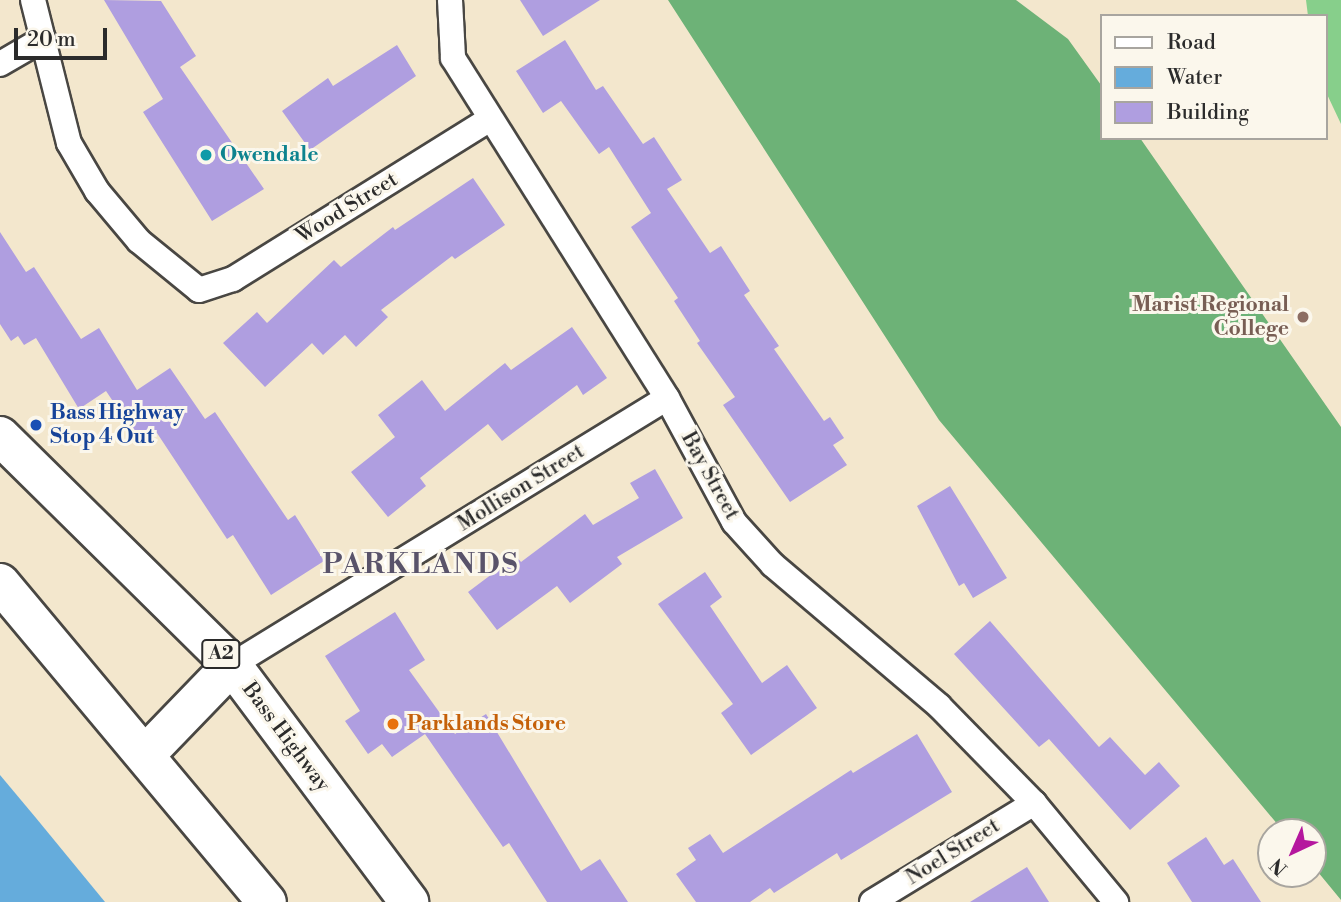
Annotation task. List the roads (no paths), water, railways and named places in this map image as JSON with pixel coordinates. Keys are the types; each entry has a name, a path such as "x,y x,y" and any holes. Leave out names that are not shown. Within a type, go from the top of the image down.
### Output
{"highway":[{"name":"Bass Highway","path":"0,436 232,665 408,902"},
{"path":"0,583 146,754 267,902"},
{"path":"146,754 232,665"}],"street":[{"path":"0,64 43,39 33,0"},
{"name":"Bay Street","path":"450,0 453,58 667,398 734,522 773,565 939,706 1034,803 1116,902"},
{"name":"Wood Street","path":"43,39 69,142 97,191 139,241 200,290 233,279 490,119"},
{"name":"Mollison Street","path":"232,665 667,398"},
{"name":"Noel Street","path":"872,902 1034,803"}],"water":[{"path":"0,775 36,818 105,902 0,902"}],"place":[{"name":"Owendale","path":"206,155"},
{"name":"Marist Regional College","path":"1303,317"},
{"name":"Bass Highway Stop 4 Out","path":"36,425"},
{"name":"Parklands Store","path":"393,724"}],"district":[{"name":"PARKLANDS","path":"421,565"}]}
